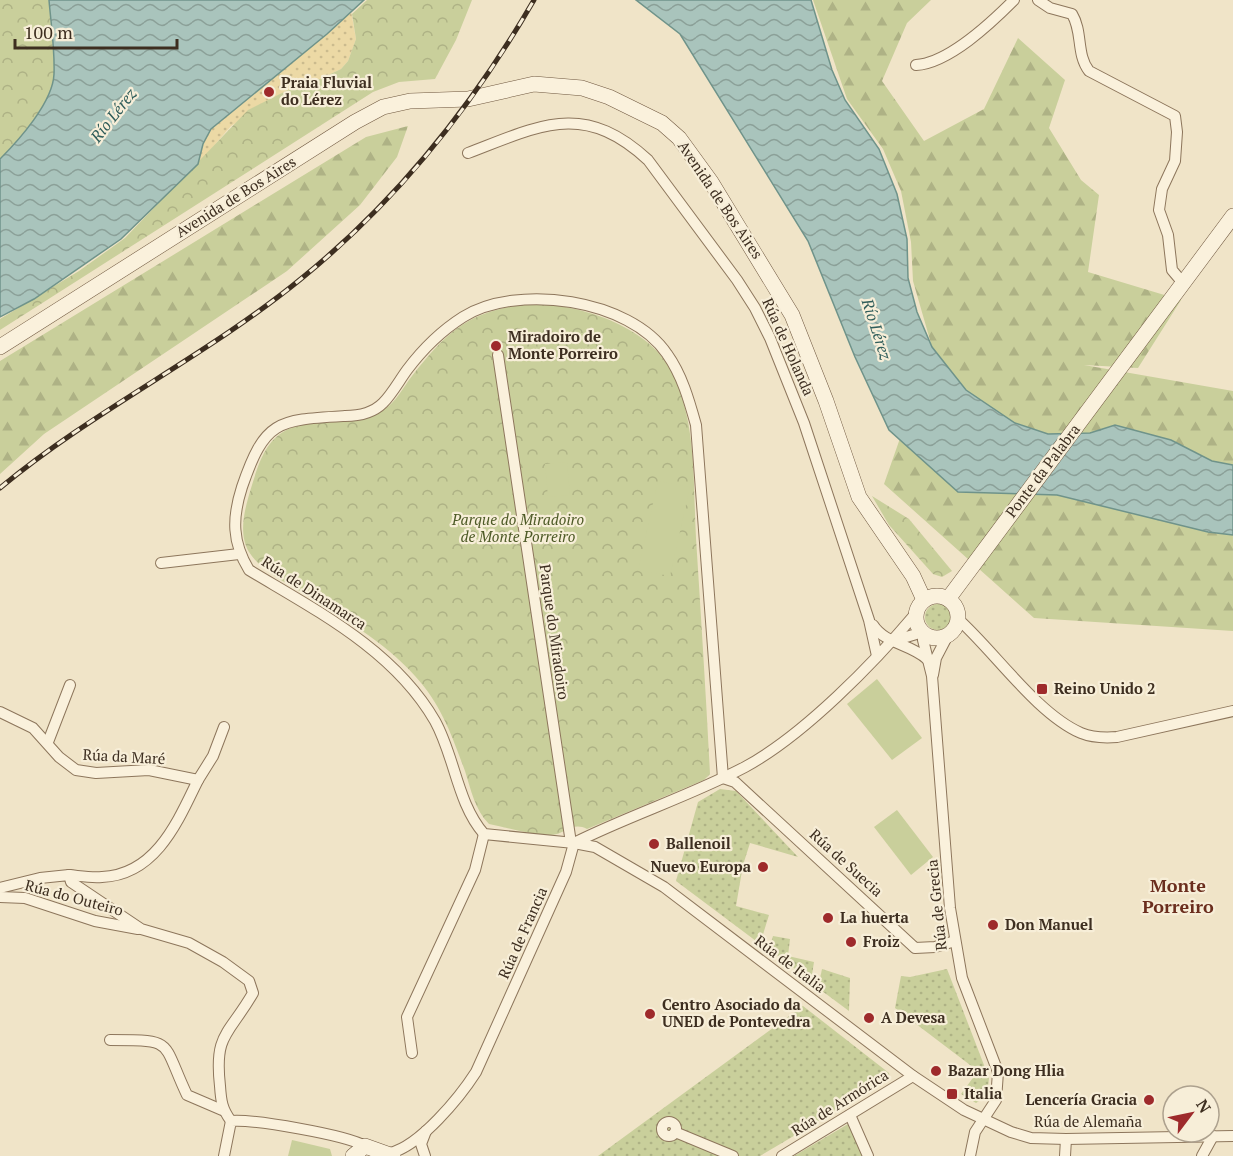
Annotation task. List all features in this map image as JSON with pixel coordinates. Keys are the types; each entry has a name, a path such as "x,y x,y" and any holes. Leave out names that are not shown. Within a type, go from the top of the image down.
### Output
{"street":[{"path":"916,65 938,58 962,44 989,25 1014,0"},
{"path":"1038,0 1050,8 1072,14 1080,37 1082,57 1089,71 1175,116 1178,132 1175,161 1162,189 1159,210 1168,235 1172,270 1183,283"},
{"name":"Avenida de Bos Aires","path":"0,347 345,128 383,107 410,101 468,99 534,84 582,88 609,97 662,123 679,138 711,182 792,315 826,401 859,497 913,576 920,606"},
{"name":"Rúa de Holanda","path":"468,153 541,125 563,122 606,131 630,143 648,160 737,280 765,328 804,423 869,620 877,656"},
{"name":"Ponte da Palabra","path":"945,597 965,576 1233,216"},
{"path":"161,563 239,554 234,529 238,502 254,454 273,429 300,419 357,416 372,411 383,403 429,344 462,318 482,307 508,301 540,298 585,304 622,319 650,336 667,352 689,399 696,425 723,778"},
{"name":"Parque do Miradoiro","path":"498,355 573,843"},
{"name":"Avenida de Bos Aires","path":"881,531 945,597"},
{"name":"Rúa de Dinamarca","path":"239,554 249,570 351,634 396,668 418,695 436,723 466,803 476,825 484,834"},
{"path":"412,1053 407,1017 475,870 484,834 573,843 723,778 792,735 893,641 920,606 945,597 956,606 958,619 1046,708 1081,733 1099,738 1117,737 1233,711"},
{"path":"920,606 917,623 923,632 936,638 948,635 958,619"},
{"path":"869,620 880,627 902,629"},
{"name":"Rúa de Holanda","path":"869,620 877,631 893,641 912,648 927,659"},
{"path":"893,641 923,632"},
{"name":"Rúa de Grecia","path":"923,632 927,659 933,676"},
{"name":"Rúa de Grecia","path":"948,635 936,658 933,676 950,908 962,978 998,1072 996,1100 975,1132 970,1156"},
{"path":"48,742 70,685"},
{"name":"Rúa da Maré","path":"0,712 33,728 64,762 81,772 150,770 198,780"},
{"path":"0,888 40,878 69,875 113,875 151,856 174,829 198,780 213,756 224,727"},
{"name":"Rúa de Suecia","path":"723,778 735,782 915,948 935,947 955,941"},
{"name":"Rúa de Italia","path":"573,843 595,847 664,887 913,1076 982,1120"},
{"name":"Rúa de Francia","path":"392,1154 426,1130 458,1101 476,1072 566,872 573,843"},
{"path":"69,875 71,882 141,929 189,943 223,962 253,987 253,993 224,1036 218,1052 222,1110"},
{"name":"Rúa do Outeiro","path":"0,897 25,898 95,921 141,929"},
{"path":"110,1040 154,1040 167,1048 173,1057 187,1095 222,1110 231,1121"},
{"name":"Rúa de Armórica","path":"782,1156 913,1076"},
{"path":"850,1114 868,1156"},
{"path":"231,1121 246,1119 299,1129 359,1151 392,1154"},
{"name":"Rúa de Alemaña","path":"982,1120 1031,1138 1161,1137"},
{"path":"224,1156 231,1121"},
{"path":"425,1156 421,1144 426,1130"},
{"path":"675,1132 732,1156"},
{"path":"1065,1156 1066,1139"}],"green space":[{"path":"0,0 50,0 54,74 48,96 34,120 0,159"},
{"path":"367,0 472,0 456,40 435,79 399,82 373,92 0,330 0,319 79,271 125,238 248,110 296,86 320,79 341,69 348,61 356,39 352,14"},
{"path":"813,0 931,0 907,23 882,81 924,141 984,109 1018,38 1065,80 1049,128 1081,180 1099,195 1088,272 1181,300 1138,368 1084,365 1233,391 1233,631 1034,618 884,484 932,347 913,281 911,242 901,191 883,149 847,99"},
{"path":"408,126 397,157 360,205 287,271 44,434 0,474 0,361 366,137"},
{"name":"Parque do Miradoiro de Monte Porreiro","path":"535,303 574,309 615,322 650,344 664,359 674,376 687,415 692,456 710,774 704,780 587,829 572,827 551,835 528,833 489,824 477,806 445,721 432,698 415,676 376,641 273,575 260,564 245,544 243,527 245,510 257,470 266,449 276,437 293,427 357,419 383,410 395,399 439,344 464,323 495,310"},
{"path":"567,462 570,495 548,497 545,464"},
{"path":"658,481 690,487 670,576 638,570"},
{"path":"872,496 909,519 952,571 942,577 933,574 889,525"},
{"path":"938,604 947,608 951,617 947,626 938,630 929,626 925,617 929,608"},
{"path":"877,679 922,738 892,760 847,704"},
{"path":"720,789 736,791 798,857 750,843 743,865 736,906 769,915 760,944 676,881 698,802"},
{"path":"897,810 933,857 911,875 874,827"},
{"path":"773,936 790,939 788,956 814,962 811,981 769,949"},
{"path":"822,969 850,978 849,1011 818,988"},
{"path":"947,969 989,1078 987,1096 976,1103 961,1094 978,1071 895,1008 901,976 910,977"},
{"path":"803,1006 889,1073 890,1079 760,1156 598,1156"},
{"path":"848,1124 852,1128 862,1156 794,1156"},
{"path":"292,1140 330,1149 332,1156 288,1156"}],"sand":[{"name":"Praia Fluvial do Lérez","path":"351,11 356,39 348,61 341,69 320,79 296,86 231,126 198,164 203,144 211,129 327,34"}],"water":[{"name":"Río Lérez","path":"49,0 364,0 327,34 211,129 203,144 198,164 121,239 34,299 0,317 0,159 34,120 52,85 54,56"},
{"name":"Río Lérez","path":"636,0 811,0 832,70 845,100 879,149 897,194 907,239 908,278 917,312 932,347 966,390 1015,423 1048,434 1090,433 1115,425 1171,440 1212,461 1233,465 1233,535 1208,532 1057,495 958,492 889,430 855,357 808,241 680,34"}],"railway":[{"path":"0,488 36,459 266,306 337,248 370,217 431,150 485,78 534,0"}],"place":[{"name":"Praia Fluvial do Lérez","path":"269,92"},
{"name":"Miradoiro de Monte Porreiro","path":"496,346"},
{"name":"Reino Unido 2","path":"1042,689"},
{"name":"Ballenoil","path":"654,844"},
{"name":"Nuevo Europa","path":"763,867"},
{"name":"La huerta","path":"828,918"},
{"name":"Don Manuel","path":"993,925"},
{"name":"Froiz","path":"851,942"},
{"name":"Centro Asociado da UNED de Pontevedra","path":"650,1014"},
{"name":"A Devesa","path":"869,1018"},
{"name":"Bazar Dong Hlia","path":"936,1071"},
{"name":"Italia","path":"952,1094"},
{"name":"Lencería Gracia","path":"1149,1100"}],"district":[{"name":"Monte Porreiro","path":"1178,896"}]}
